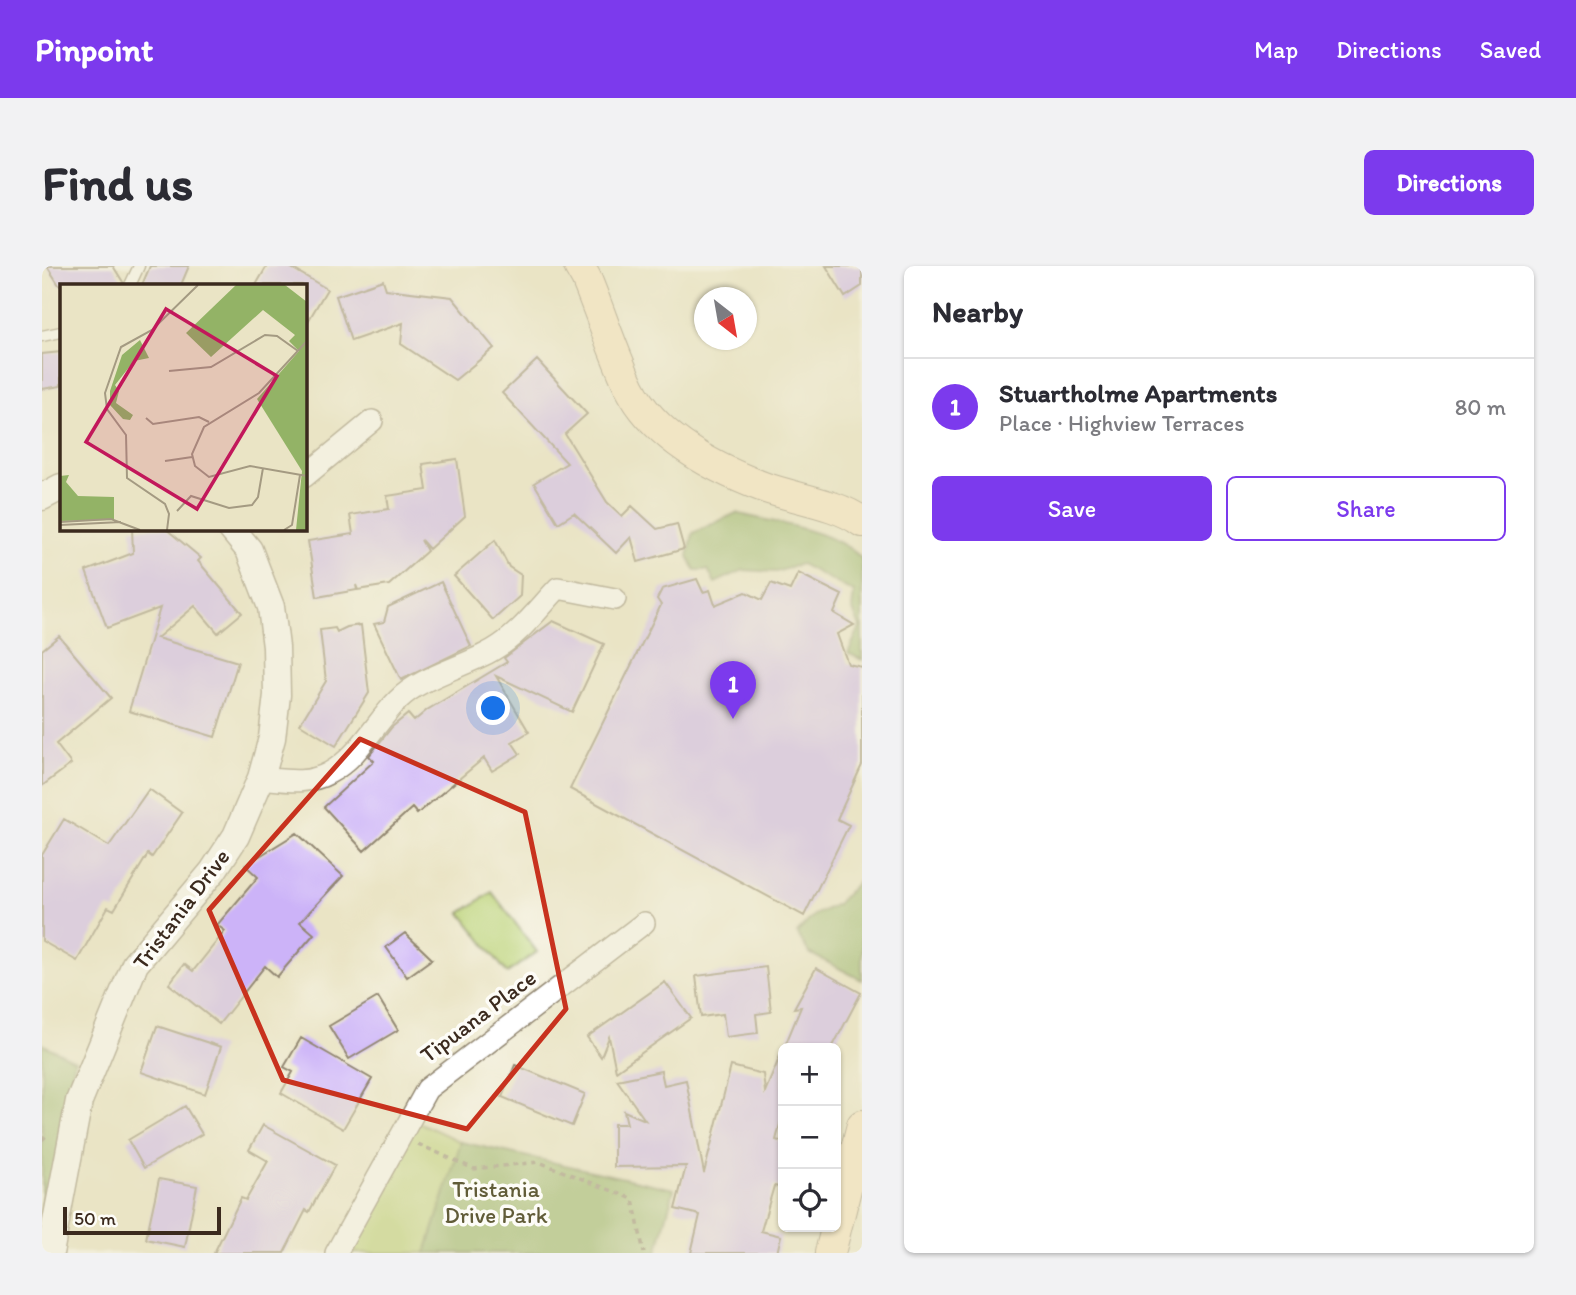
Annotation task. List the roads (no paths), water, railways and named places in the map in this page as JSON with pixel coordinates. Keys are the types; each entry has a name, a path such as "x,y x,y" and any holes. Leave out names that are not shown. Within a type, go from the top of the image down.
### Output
{"main road":[{"path":"579,266 631,389 650,416 672,438 740,478 831,507 862,523"},
{"path":"830,1253 862,1125"}],"street":[{"path":"306,475 372,421"},
{"path":"42,497 60,488"},
{"name":"Tristania Drive","path":"50,1253 79,1101 135,964 212,871 236,836 261,778 272,738 277,695 276,647 271,607 249,550 236,530"},
{"path":"261,778 312,780 329,774 381,723 398,699 413,688 495,649 558,588 615,599"},
{"name":"Tipuana Place","path":"337,1253 427,1089 644,923"}],"lane":[{"path":"130,284 139,266"},
{"path":"42,336 60,332"}],"place":[{"name":"Stuartholme Apartments","path":"733,719"}],"park label":[{"name":"Tristania Drive Park","path":"496,1202"}]}
